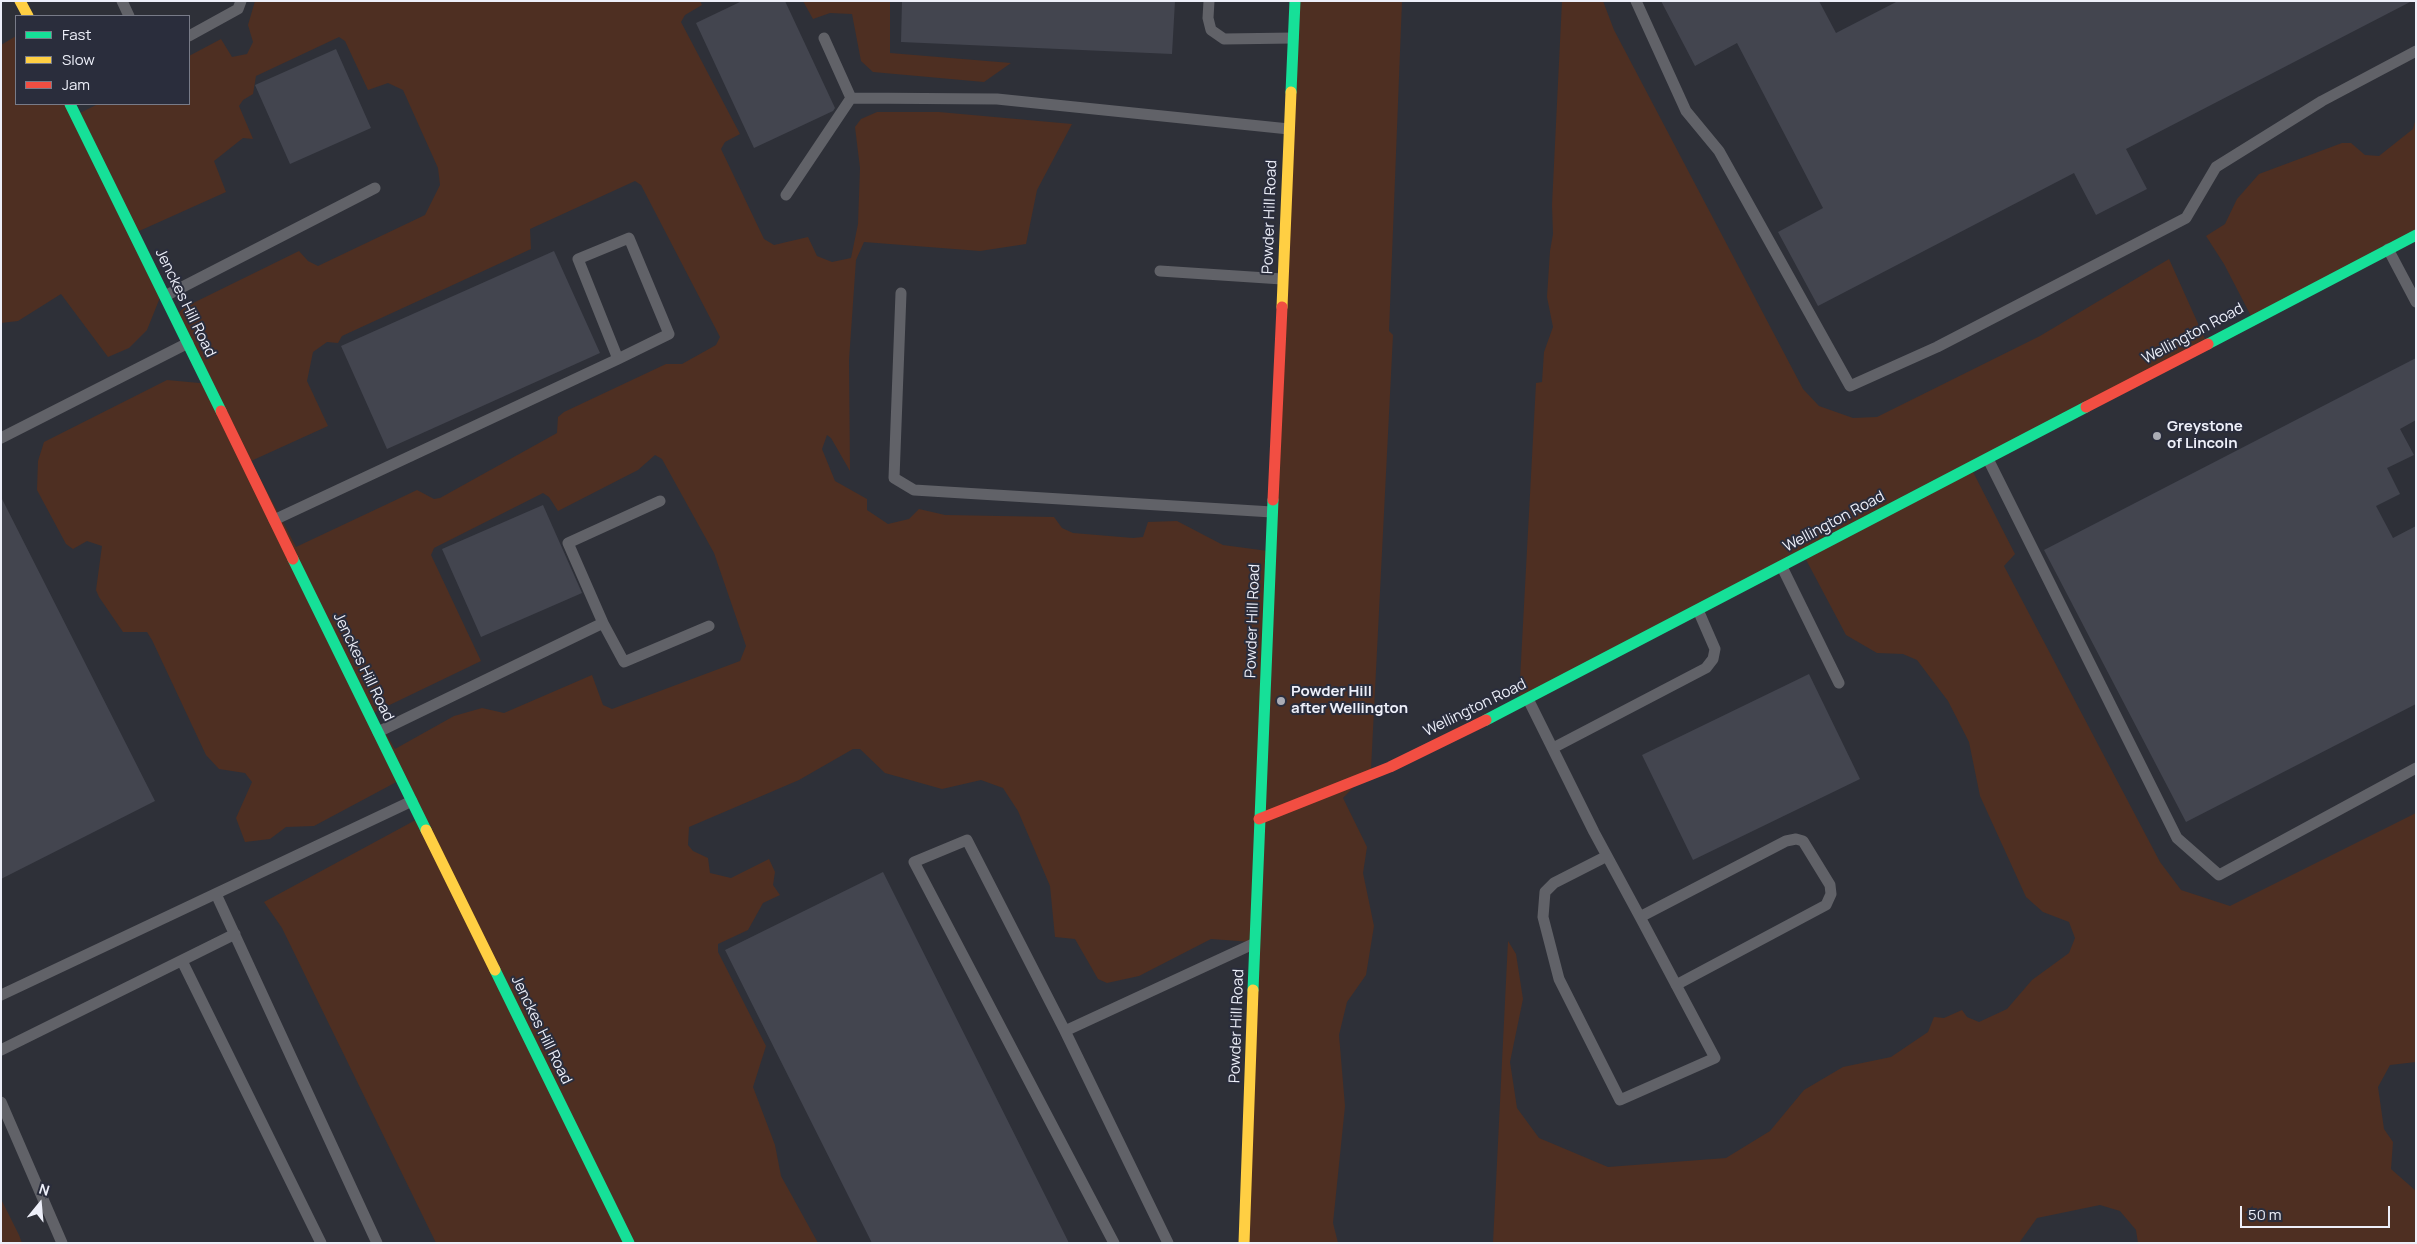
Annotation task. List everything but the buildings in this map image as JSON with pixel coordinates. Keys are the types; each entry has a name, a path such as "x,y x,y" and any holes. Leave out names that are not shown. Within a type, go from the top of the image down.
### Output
{"street":[{"path":"20,1 27,15"},
{"name":"Powder Hill Road","path":"1244,1243 1259,819 1295,1"},
{"name":"Jenckes Hill Road","path":"70,105 629,1243"},
{"name":"Wellington Road","path":"1259,819 1390,767 1528,699 2416,235"}],"lane":[{"path":"122,1 129,15"},
{"path":"190,35 238,9 241,1"},
{"path":"1208,1 1208,18 1211,30 1224,39 1293,38"},
{"path":"1636,1 1686,111 1719,151 1850,386 1937,348 2186,218 2216,167 2322,101 2416,51"},
{"path":"824,38 851,98"},
{"path":"851,98 997,99 1289,129"},
{"path":"786,195 851,98"},
{"path":"165,296 375,188"},
{"path":"274,520 618,359 669,334 629,238 578,258 618,359"},
{"path":"2388,249 2416,302"},
{"path":"1160,271 1282,279"},
{"path":"901,293 894,478 914,490 1272,512"},
{"path":"1,438 188,343"},
{"path":"1988,459 2178,838 2219,875 2416,768"},
{"path":"660,501 568,543 603,624 624,662 709,626"},
{"path":"1782,567 1839,683"},
{"path":"1553,748 1706,668 1713,659 1715,649 1698,610"},
{"path":"378,732 603,624"},
{"path":"1528,699 1607,856 1715,1058 1620,1100 1560,979 1543,917 1545,892 1554,883 1607,856"},
{"path":"1,995 412,801"},
{"path":"1640,916 1786,841 1796,838 1803,841 1830,885 1832,894 1826,905 1676,985"},
{"path":"1114,1243 914,862 967,840 1065,1031 1168,1243"},
{"path":"216,894 376,1243"},
{"path":"1,1050 235,934"},
{"path":"1065,1031 1255,943"},
{"path":"182,961 321,1243"},
{"path":"1,1102 62,1243"}],"shaded area":[{"path":"255,1 700,1 702,5 685,15 681,22 740,134 725,142 721,149 764,239 774,245 808,237 817,256 832,262 851,258 858,224 860,168 855,127 861,119 877,112 939,112 1072,124 1037,190 1026,244 980,251 864,242 856,260 849,360 850,471 831,438 827,435 822,449 835,481 867,499 867,510 888,524 909,519 919,509 945,515 1054,517 1062,528 1073,533 1133,538 1143,537 1148,522 1177,521 1223,545 1268,551 1294,1 1402,1 1389,331 1393,335 1371,769 1343,798 1367,847 1363,873 1374,926 1366,975 1347,1002 1339,1035 1345,1106 1333,1223 1338,1243 1244,1243 1252,942 1211,939 1139,976 1107,983 1098,979 1075,939 1055,937 1050,886 1018,811 1003,788 981,780 942,789 885,773 860,749 853,749 799,780 689,827 688,845 693,851 708,858 710,873 731,878 769,859 775,872 773,885 780,895 763,903 748,930 718,944 718,952 766,1046 753,1087 775,1145 781,1176 818,1243 436,1243 282,928 264,902 423,816 402,779 314,826 286,827 270,839 245,842 236,818 252,782 245,773 219,769 206,755 147,632 123,632 99,597 96,590 102,546 87,541 73,549 66,544 37,490 38,461 44,442 167,380 210,384 177,314 185,307 299,251 308,261 318,266 425,215 440,185 438,168 403,90 388,83 368,90 345,41 339,37 256,76 253,94 243,100 239,106 253,139 243,138 214,161 226,192 137,232 163,290 147,330 129,348 108,357 61,294 18,321 1,323 1,45 15,37 15,105 74,105 80,113 96,105 190,105 190,55 221,39 232,57 247,54 253,42 248,25","holes":["635,181 641,185 720,337 716,345 682,364 666,364 564,412 558,417 557,433 440,498 434,499 417,490 296,547 251,461 328,426 307,381 313,352 327,342 338,343 342,336 531,249 530,229","655,455 662,459 714,553 746,646 740,661 612,709 603,705 592,675 504,713 482,708 454,716 395,749 373,713 481,661 431,555 434,548 543,493 549,497 558,511 638,470"]},
{"path":"803,1 890,1 890,53 1011,63 984,82 873,72 861,61 852,14 830,13 813,19"},
{"path":"1562,1 1603,1 1614,30 1803,389 1819,406 1853,418 1877,417 2040,336 2169,259 2205,339 1971,468 2015,554 2004,566 2160,862 2181,890 2230,906 2416,813 2416,1062 2390,1065 2378,1087 2384,1129 2393,1142 2391,1169 2416,1191 2416,1243 2138,1243 2136,1230 2120,1211 2100,1205 2037,1218 2019,1243 1493,1243 1508,941 1516,954 1523,999 1510,1062 1517,1108 1539,1138 1608,1167 1726,1158 1770,1131 1804,1090 1843,1067 1891,1057 1928,1032 1934,1017 1944,1018 1962,1010 1967,1017 1979,1022 2007,1009 2032,980 2069,953 2075,938 2069,922 2043,912 2026,897 1980,796 1969,742 1948,701 1917,660 1903,654 1877,653 1846,635 1803,554 1519,698 1536,383 1542,382 1544,352 1553,327 1547,297 1553,234 1552,205"},
{"path":"2416,118 2416,233 2251,316 2224,264 2206,236 2225,224 2237,199 2259,174 2342,143 2351,143 2365,155 2379,156 2413,129"},
{"path":"1,1199 19,1235 22,1243 1,1243"}],"traffic: fast":[{"path":"1291,92 1295,1"},
{"path":"70,105 221,411"},
{"path":"2208,344 2416,235"},
{"path":"1486,720 2086,407"},
{"path":"1253,990 1273,500"},
{"path":"293,559 426,830"},
{"path":"495,970 629,1243"}],"traffic: slow":[{"path":"20,1 27,15"},
{"path":"1282,307 1291,92"},
{"path":"426,830 495,970"},
{"path":"1244,1243 1253,990"}],"traffic: jam":[{"path":"1273,500 1282,307"},
{"path":"2086,407 2208,344"},
{"path":"221,411 293,559"},
{"path":"1259,819 1390,767 1486,720"}],"place":[{"name":"Greystone of Lincoln","path":"2157,436"},
{"name":"Powder Hill after Wellington","path":"1281,701"}]}
